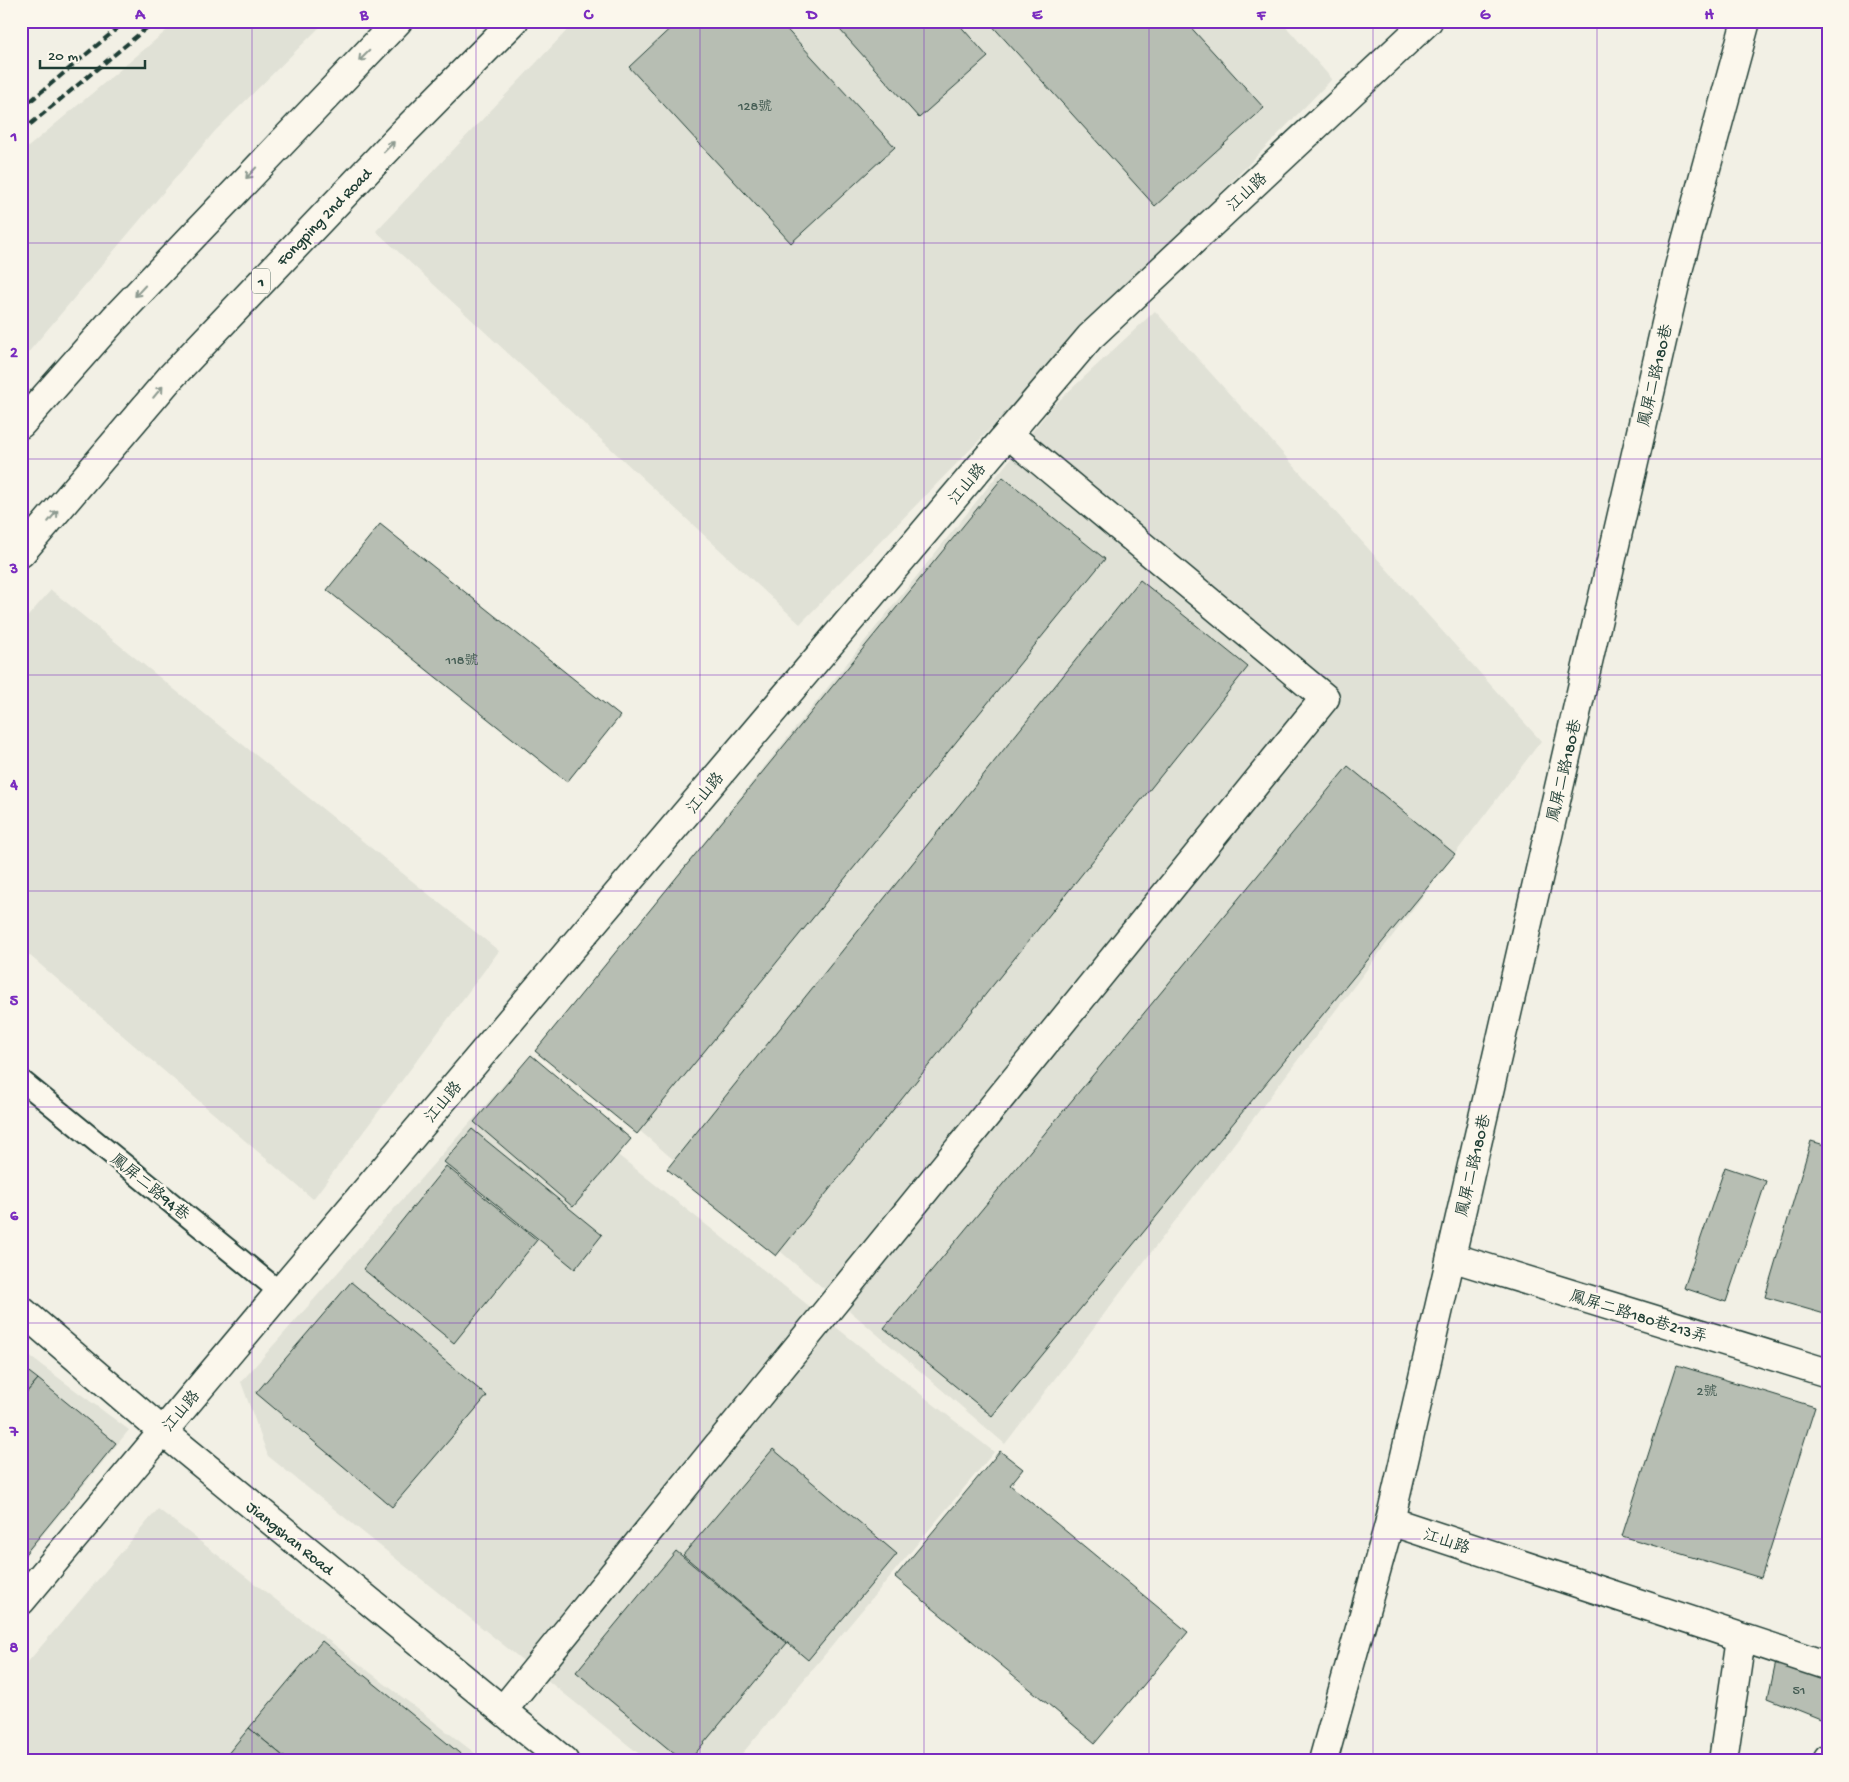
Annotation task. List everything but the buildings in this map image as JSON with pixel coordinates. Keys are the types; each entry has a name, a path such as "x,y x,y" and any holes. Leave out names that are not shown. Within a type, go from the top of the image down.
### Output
{"street":[{"path":"21,424 114,319 398,21"},
{"name":"Fongping 2nd Road","path":"21,553 170,378 400,136 514,21"},
{"name":"江山路","path":"21,1601 162,1431 1090,337 1428,21"},
{"name":"鳳屏二路180巷","path":"1390,1521 1679,267 1746,21"},
{"path":"503,1710 1325,698 1008,434"},
{"name":"鳳屏二路180巷213弄","path":"1451,1257 1828,1373"},
{"name":"Jiangshan Road","path":"21,1310 162,1431 564,1761"},
{"path":"1323,1761 1390,1521"},
{"name":"江山路","path":"1390,1521 1828,1666"},
{"path":"1722,1761 1741,1638"}],"lane":[{"name":"鳳屏二路94巷","path":"21,1080 280,1292"}],"shaded area":[{"path":"178,21 326,21 215,131 21,361 21,153"},
{"path":"576,21 1281,21 1332,79 800,624 376,231"},
{"path":"1155,311 1541,741 1005,1444 541,1046 1052,407"},
{"path":"51,590 499,951 313,1199 21,948 21,624"},
{"path":"514,1073 994,1452 736,1761 648,1761 268,1456 241,1382"},
{"path":"21,1350 129,1430 21,1561"},
{"path":"158,1509 485,1761 21,1761 21,1670"}],"railway":[{"path":"21,109 126,21"},
{"path":"21,132 155,21"}]}
